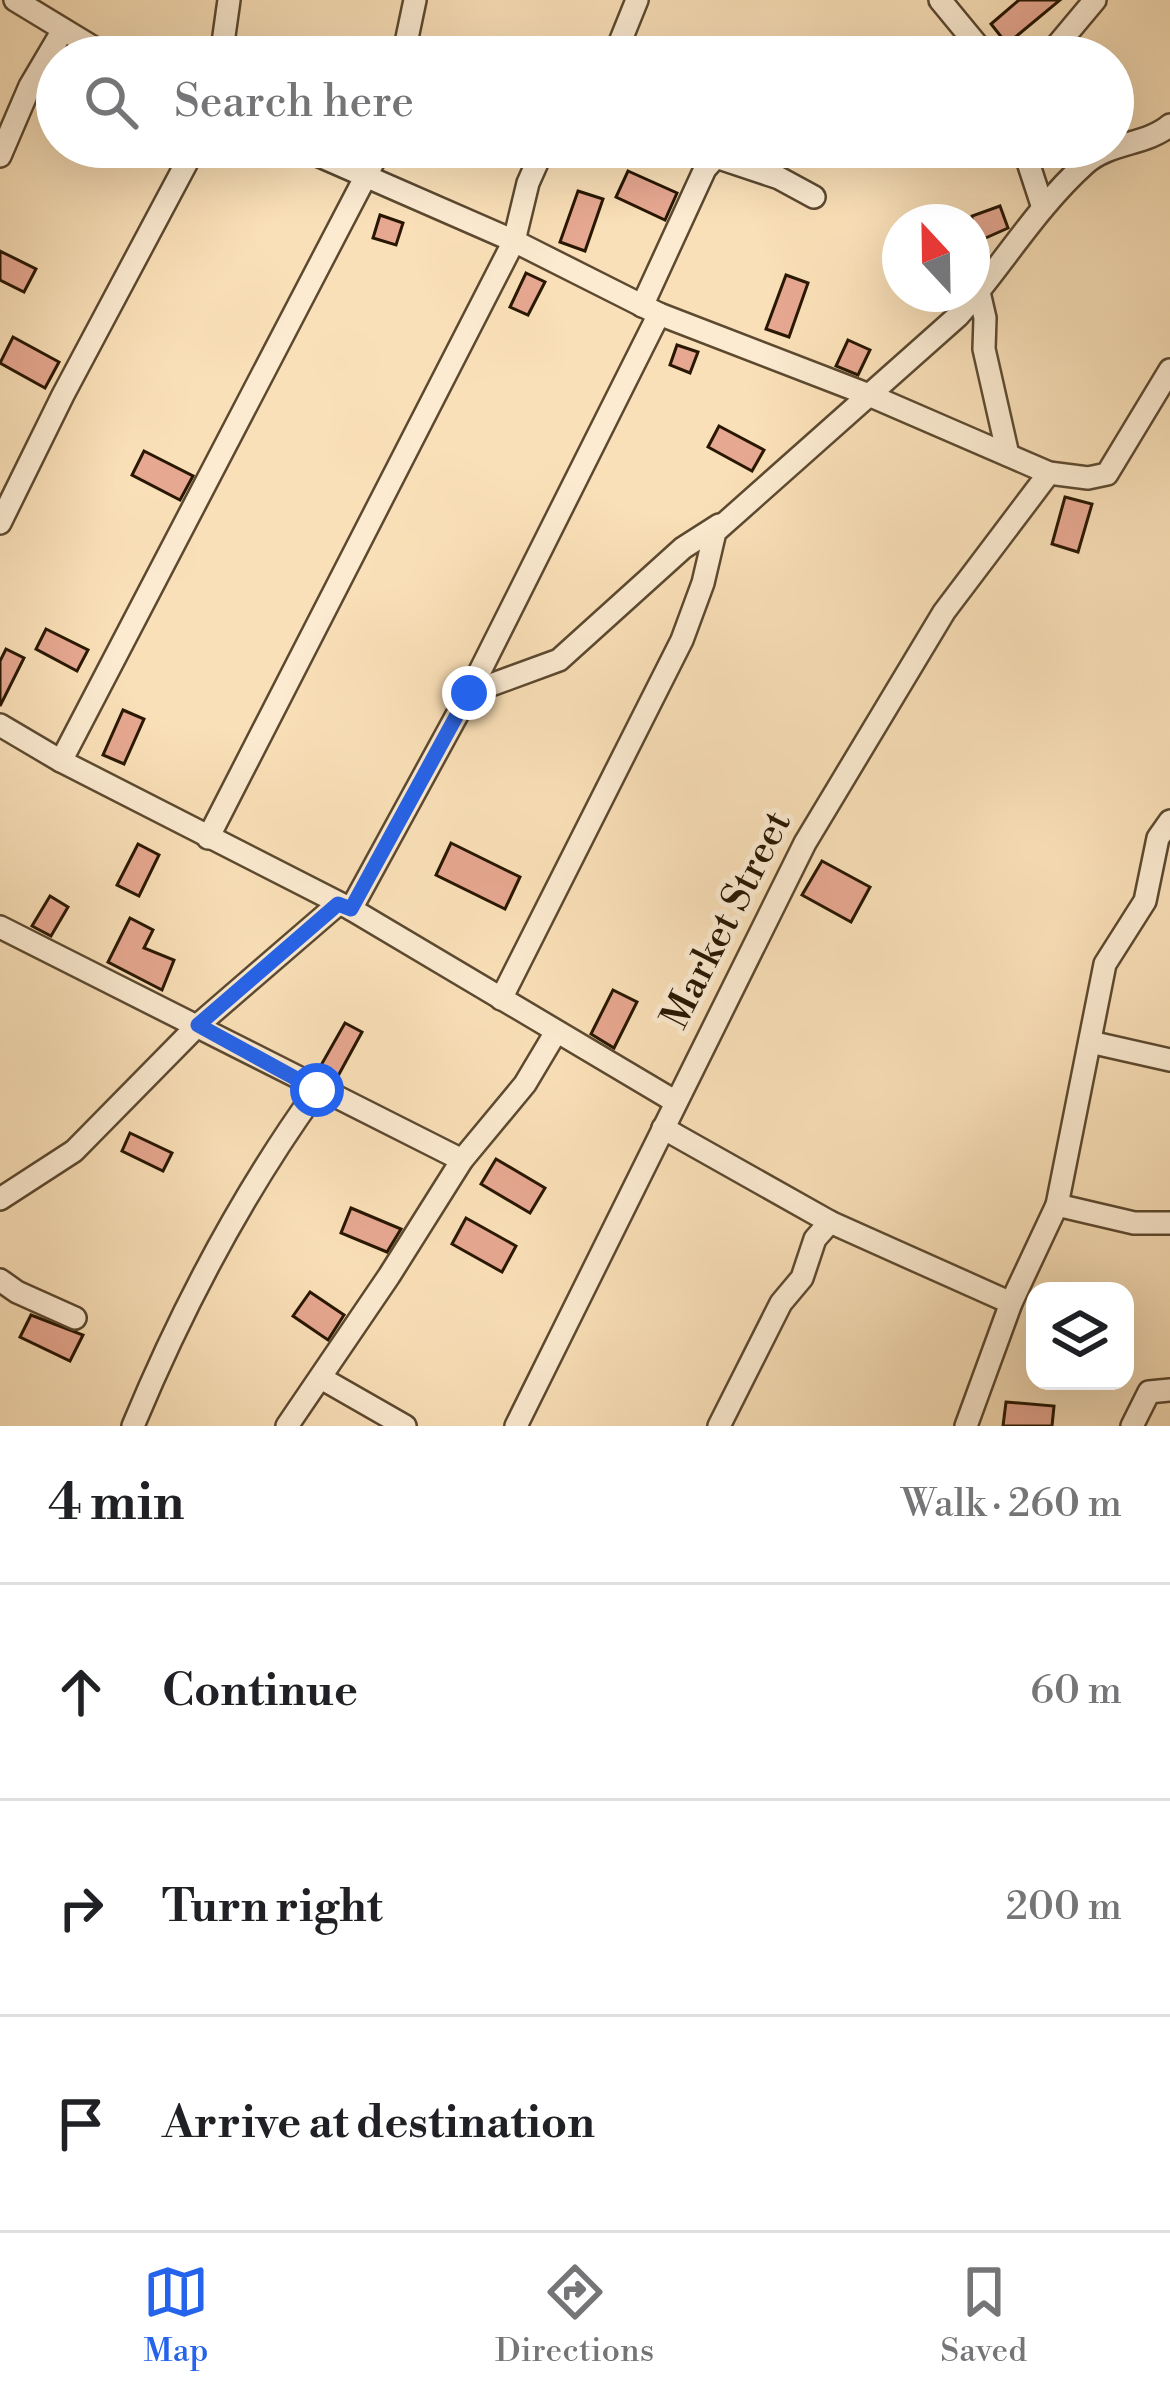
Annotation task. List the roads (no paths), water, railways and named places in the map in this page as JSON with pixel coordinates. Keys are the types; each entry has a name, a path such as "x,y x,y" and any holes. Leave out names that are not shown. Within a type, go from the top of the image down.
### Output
{"street":[{"path":"15,0 43,8 74,36"},
{"path":"224,36 229,0"},
{"path":"407,36 415,0"},
{"path":"622,36 637,0"},
{"path":"940,0 970,36"},
{"path":"1065,36 1095,0"},
{"path":"58,36 62,29"},
{"path":"0,156 36,75"},
{"path":"1134,140 1161,133 1170,125"},
{"path":"0,524 184,168"},
{"path":"349,168 651,310 868,394 1049,473 1088,478 1106,474 1170,370"},
{"path":"61,761 372,168"},
{"path":"208,838 514,242 534,168"},
{"path":"0,1199 74,1151 198,1025 344,907 469,693 651,310 691,196 709,168"},
{"path":"749,168 814,197"},
{"path":"1031,168 1042,208"},
{"path":"990,277 1042,208 1081,168"},
{"path":"469,693 559,660 683,548 724,521 962,312"},
{"path":"984,312 984,349 1008,455"},
{"name":"Market Street","path":"516,1426 805,843 944,612 1049,473"},
{"path":"501,999 682,640 703,584 715,532 724,521"},
{"path":"0,725 344,907 676,1102"},
{"path":"966,1426 1012,1303 1057,1204 1105,964 1145,902 1158,838 1170,821"},
{"path":"0,927 462,1160"},
{"path":"287,1426 462,1160 525,1084 556,1032"},
{"path":"1090,1042 1170,1060"},
{"path":"133,1426 162,1355 263,1164 317,1090"},
{"path":"663,1128 830,1222 1012,1303"},
{"path":"1057,1204 1134,1223 1170,1223"},
{"path":"719,1426 782,1304 802,1278 815,1239 830,1222"},
{"path":"0,1280 75,1318"},
{"path":"321,1378 405,1426"},
{"path":"1132,1426 1149,1392 1170,1390"}]}
